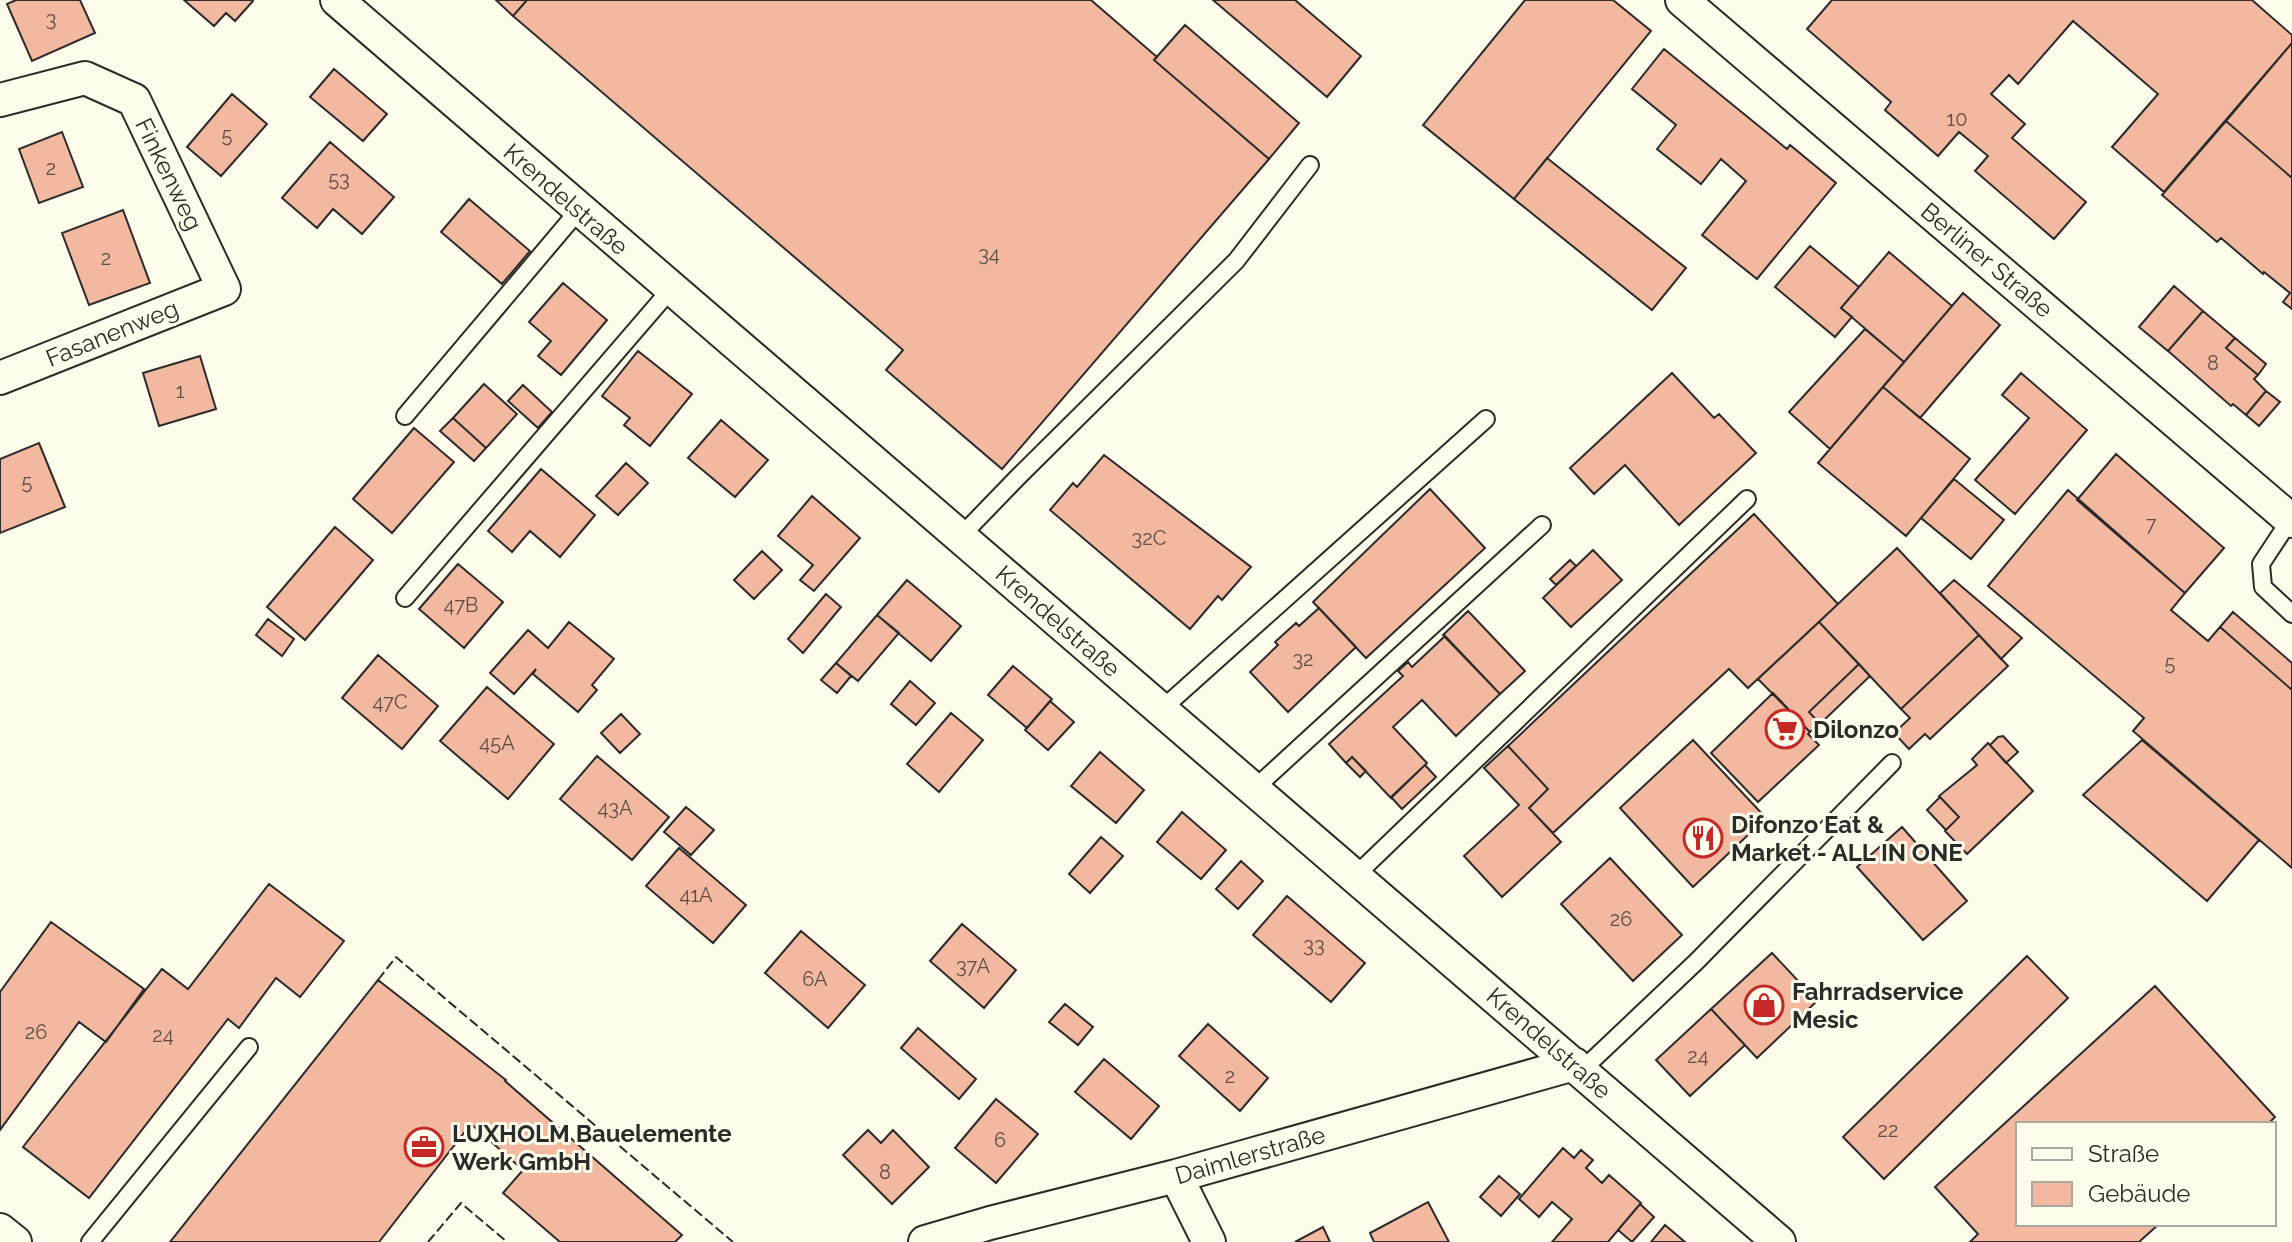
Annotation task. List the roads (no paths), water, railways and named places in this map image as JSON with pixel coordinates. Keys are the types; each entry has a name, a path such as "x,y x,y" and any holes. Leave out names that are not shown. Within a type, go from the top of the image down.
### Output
{"street":[{"name":"Krendelstraße","path":"337,0 1779,1242"},
{"name":"Berliner Straße","path":"1682,0 2291,520"},
{"name":"Finkenweg","path":"0,100 85,78 134,100 224,289"},
{"name":"Fasanenweg","path":"0,378 224,289"},
{"name":"Daimlerstraße","path":"925,1242 1577,1067"},
{"path":"1176,1176 1209,1242"},
{"path":"0,1230 15,1242"}],"lane":[{"path":"960,537 1236,261 1310,165"},
{"path":"405,416 579,210"},
{"path":"405,598 671,289"},
{"path":"1161,710 1486,419"},
{"path":"1355,876 1747,499"},
{"path":"2291,520 2261,564 2263,587 2292,614"},
{"path":"1254,789 1542,525"},
{"path":"1577,1067 1696,962 1892,763"},
{"path":"90,1242 249,1047"}],"place":[{"name":"Dilonzo","path":"1785,729"},
{"name":"Difonzo Eat & Market - ALL IN ONE","path":"1703,838"},
{"name":"Fahrradservice Mesic","path":"1764,1005"},
{"name":"LUXHOLM Bauelemente Werk GmbH","path":"424,1147"}]}
